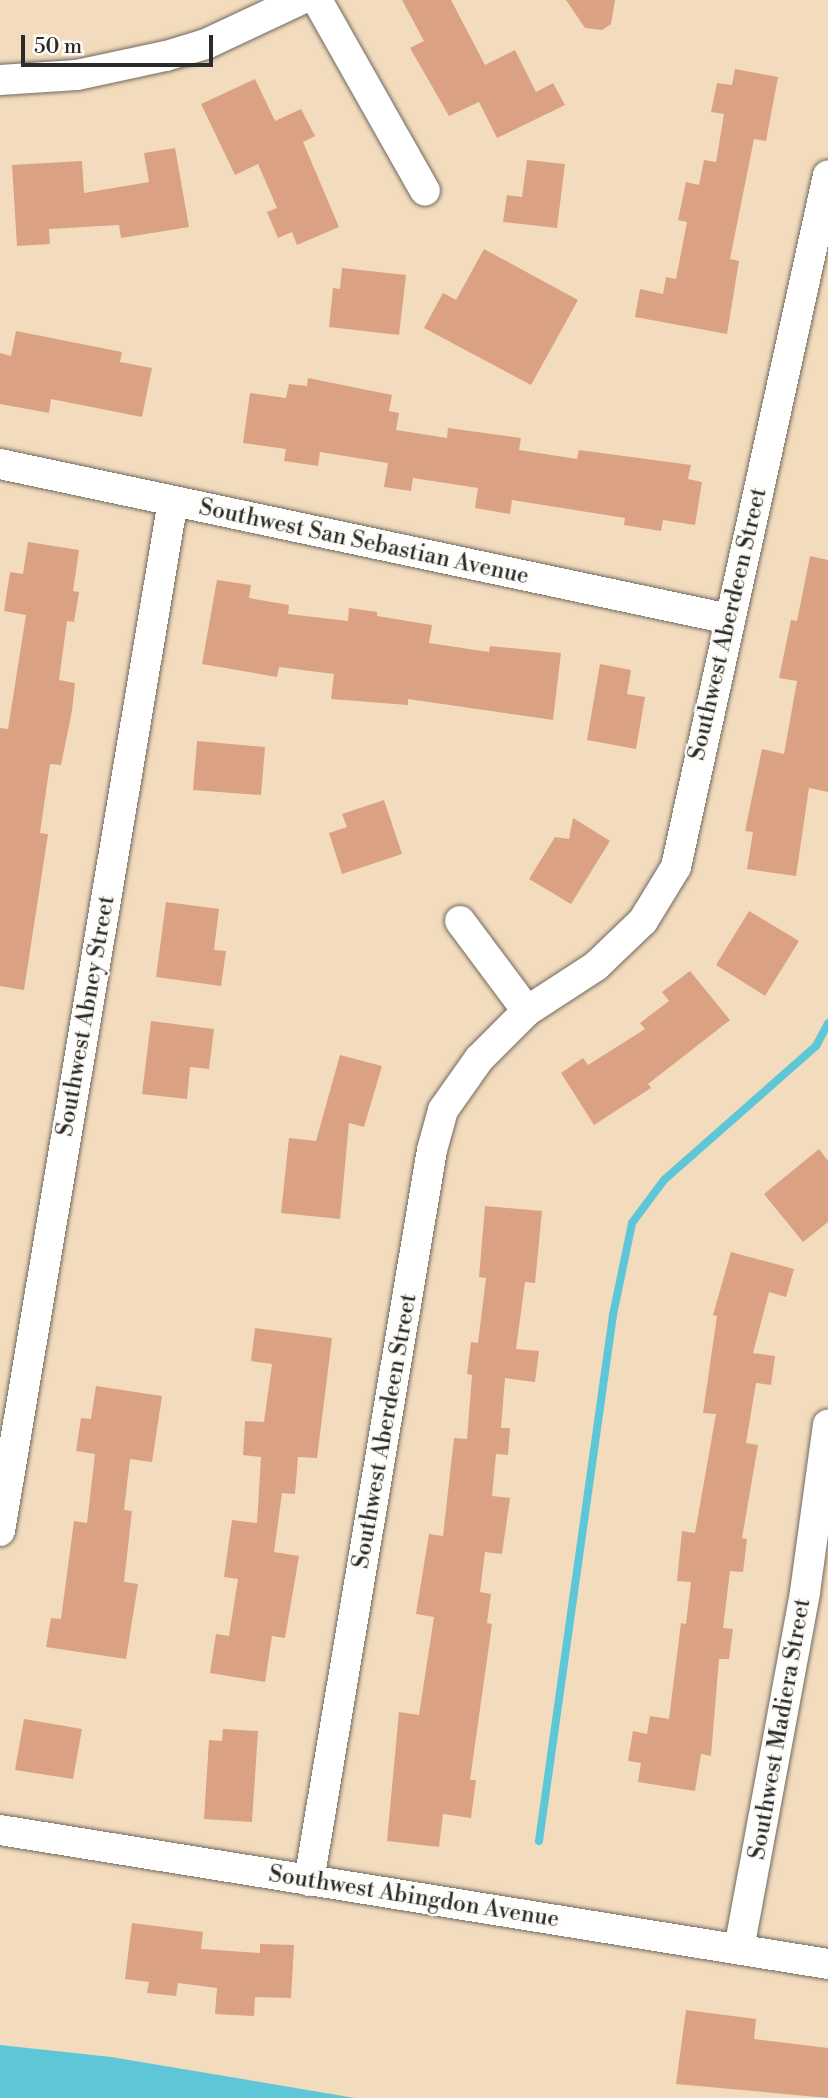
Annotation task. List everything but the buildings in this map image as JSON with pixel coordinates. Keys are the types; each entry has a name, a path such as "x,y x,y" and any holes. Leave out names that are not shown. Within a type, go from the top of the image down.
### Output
{"street":[{"path":"0,80 77,75 166,56 206,44 300,0"},
{"path":"317,0 425,191"},
{"name":"Southwest Aberdeen Street","path":"309,1881 432,1150 443,1110 479,1059 527,1011 596,966 643,921 676,867 828,175"},
{"name":"Southwest San Sebastian Avenue","path":"0,464 729,620"},
{"name":"Southwest Abney Street","path":"0,1531 173,501"},
{"path":"460,921 527,1011"},
{"name":"Southwest Madiera Street","path":"739,1949 817,1594 828,1425"},
{"name":"Southwest Abingdon Avenue","path":"0,1830 828,1964"}],"water":[{"path":"0,2045 111,2057 355,2098 0,2098"}],"waterway":[{"path":"539,1841 613,1315 632,1223 664,1180 816,1046 828,1023"}]}
